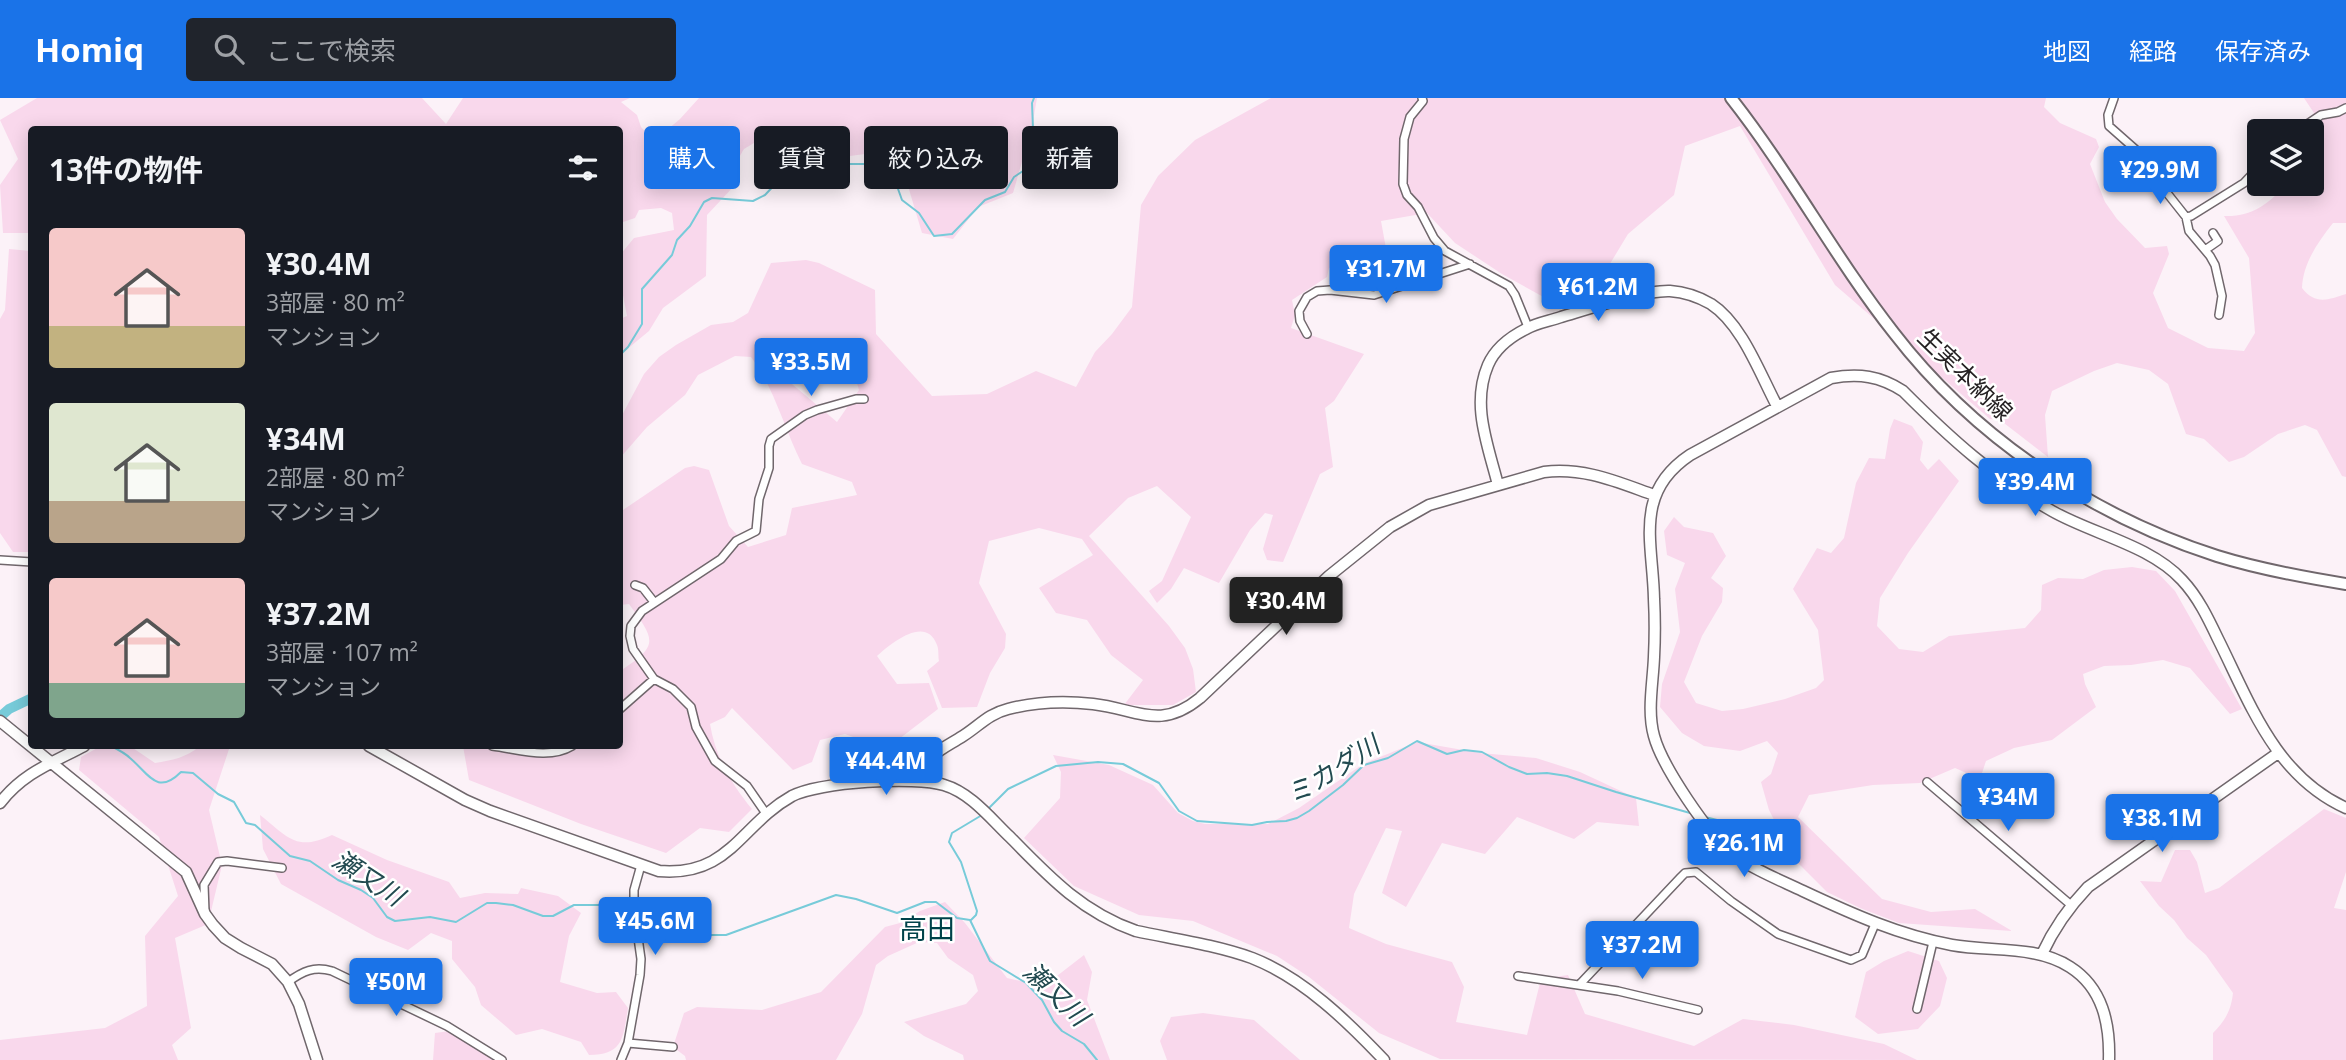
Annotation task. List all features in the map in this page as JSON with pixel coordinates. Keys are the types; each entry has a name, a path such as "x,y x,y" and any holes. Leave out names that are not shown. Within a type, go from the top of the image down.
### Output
{"main road":[{"name":"生実本納線","path":"1731,98 1895,335 1931,377 2011,448 2087,499 2173,541 2266,570 2346,584"}],"street":[{"path":"1422,98 1423,101 1410,117 1404,139 1403,184 1407,195 1418,207 1434,238 1445,251 1508,286 1515,295 1528,327"},
{"path":"2114,98 2108,115 2109,126 2135,149 2153,179 2186,217 2189,231 2214,265 2221,292 2219,315"},
{"path":"2315,119 2346,108"},
{"path":"2186,217 2247,180"},
{"path":"2205,250 2218,241 2213,233"},
{"path":"1307,334 1300,321 1299,311 1307,297 1317,290 1374,295 1471,264"},
{"path":"1498,485 1479,411 1481,387 1489,362 1506,341 1528,327 1651,293 1669,291 1697,297 1715,307 1740,334 1777,406"},
{"path":"2109,1060 2106,1016 2092,988 2073,969 2042,954 1993,951 1933,942 1875,924 1769,874 1732,853 1703,822 1662,756 1654,736 1651,714 1655,612 1648,527 1654,495 1680,461 1815,385 1840,376 1865,375 1891,383 1903,391 1975,460 1999,478 2053,511 2165,565 2180,578 2200,604 2265,734 2278,753 2313,789 2346,808"},
{"path":"767,815 747,786 715,761 696,727 691,707 673,689 654,679 633,649 630,631 639,615 654,603 721,559 736,541 756,531 759,499 769,468 771,439 805,415 840,403 864,399"},
{"path":"920,780 923,767 932,755 967,734 987,717 1005,709 1078,703 1100,705 1144,716 1183,711 1329,576 1390,527 1429,505 1544,472 1572,471 1605,477 1654,495"},
{"path":"0,560 28,562"},
{"path":"635,585 643,588 654,603"},
{"path":"623,706 654,679"},
{"path":"0,722 28,745"},
{"path":"34,749 186,872 205,914 225,938 272,964 288,982 299,1004 317,1060"},
{"path":"0,803 30,772 78,749"},
{"path":"378,749 465,800 659,871 676,872 701,867 720,858 792,796 810,790 920,780 948,786 969,799 1061,888 1084,906 1136,931 1251,958 1280,971 1315,995 1384,1060"},
{"path":"512,749 546,754 567,749"},
{"path":"2042,954 2052,931 2088,887 2278,753"},
{"path":"1927,782 2071,905"},
{"path":"205,914 204,885 218,862 282,868"},
{"path":"621,1060 628,1043 640,975 641,959 634,890 641,865"},
{"path":"1580,984 1681,877 1689,872 1696,872 1741,909 1778,934 1852,960 1862,955 1875,924"},
{"path":"1917,1009 1933,942"},
{"path":"288,982 307,970 320,968 332,971 447,1026 502,1060"},
{"path":"1518,976 1618,990 1698,1010"},
{"path":"628,1043 673,1047"}],"shaded area":[{"path":"37,98 422,98 446,124 463,98 630,98 621,102 637,115 644,130 644,189 731,189 707,215 706,276 663,308 649,331 623,353 623,318 627,316 623,295 623,251 634,238 674,230 672,213 661,208 639,210 635,218 623,222 623,126 28,126 28,233 3,233 0,185 18,159 0,120"},
{"path":"699,98 1037,98 1032,126 1022,126 1022,162 1013,193 978,207 953,239 922,233 909,189 1008,189 1008,126 864,126 864,154 850,156 850,126 754,126 754,143 744,149 740,156 740,126 672,126"},
{"path":"1271,98 2046,98 2044,107 2060,123 2096,139 2099,147 2090,164 2105,202 2117,219 2145,248 2167,246 2169,254 2153,293 2168,328 2208,348 2244,351 2255,333 2249,258 2224,216 2251,212 2275,196 2324,196 2324,119 2309,119 2314,113 2304,98 2346,98 2346,223 2333,223 2322,238 2308,261 2302,288 2312,297 2322,300 2346,294 2346,477 2342,476 2317,430 2305,425 2278,434 2244,457 2229,462 2204,439 2186,434 2168,384 2149,370 2117,363 2052,391 2045,415 2048,457 2000,420 1990,419 1835,285 1740,126 1685,146 1674,195 1628,234 1599,282 1561,291 1547,299 1455,243 1427,213 1381,221 1389,265 1379,275 1338,263 1329,268 1327,277 1292,300 1295,315 1291,328 1364,354 1334,401 1325,408 1333,467 1320,474 1283,562 1267,560 1263,549 1273,515 1265,513 1250,530 1219,583 1184,568 1171,589 1157,603 1149,591 1162,581 1191,517 1157,486 1128,498 1089,536 1169,626 1185,648 1193,669 1196,692 1173,705 1124,705 1143,680 1111,655 1087,620 1056,613 1039,588 1093,555 1082,539 1039,528 989,541 979,583 1006,634 1005,648 990,673 977,707 942,708 927,671 939,661 938,647 932,636 917,632 899,639 877,656 897,684 929,683 938,709 886,749 845,734 820,740 812,762 793,770 732,708 725,717 710,724 725,770 752,809 729,832 700,828 666,853 581,824 469,780 464,749 623,749 623,669 642,655 649,641 644,626 629,604 623,605 623,510 685,468 694,466 709,470 729,526 748,547 786,535 792,508 857,495 852,482 802,464 767,382 751,357 735,356 698,375 685,395 647,427 623,455 623,413 644,374 659,357 711,325 733,322 748,313 771,263 806,260 819,263 875,290 876,334 932,396 987,394 1036,371 1076,387 1095,352 1132,307 1141,205 1158,176 1195,140","holes":["827,349 839,350 855,376 859,390 837,422 792,384 798,366"]},
{"path":"9,249 28,251 28,552 13,552 0,533 0,319 5,310"},
{"path":"1894,419 1912,426 1923,442 1920,460 1928,470 1939,459 1959,481 1880,598 1877,626 1899,649 1923,652 1949,636 2025,628 2041,610 2042,585 2058,578 2083,579 2104,570 2132,567 2156,571 2175,591 2242,709 2230,714 2190,668 2163,660 2104,666 2083,674 2096,707 2052,740 2014,748 1986,761 1980,779 1955,768 1920,783 1873,785 1809,795 1798,817 1882,899 1931,912 1975,909 2012,931 1899,923 1827,892 1794,859 1769,810 1761,782 1771,774 1778,753 1767,741 1740,751 1704,746 1682,733 1660,707 1662,684 1680,632 1675,589 1685,563 1667,555 1664,531 1674,517 1684,527 1713,533 1726,556 1711,578 1723,588 1722,602 1702,636 1684,682 1696,703 1722,711 1743,709 1816,688 1824,680 1818,630 1793,589 1817,548 1831,553 1844,538 1856,483 1869,458 1885,459"},
{"path":"1417,742 1480,753 1536,758 1580,772 1636,798 1639,826 1597,822 1574,839 1517,817 1485,854 1442,843 1406,907 1382,893 1402,831 1386,828 1354,894 1349,928 1386,944 1452,962 1464,987 1456,1022 1527,1035 1541,979 1568,975 1585,1014 1694,1046 1743,1019 1794,1025 1884,1044 1917,1060 1440,1059 1379,1033 1309,977 1277,956 1193,921 1139,915 1074,886 1024,838 1060,798 1061,772 1053,755 1109,765 1153,785 1178,813 1193,821 1205,824 1268,824 1299,808 1363,764"},
{"path":"96,749 134,749 155,763 184,756 196,749 229,749 209,810 222,865 208,924 175,938 191,1028 172,1045 178,1060 0,1060 0,1040 105,1028 147,1006 145,936 178,896 159,837 79,770 81,757"},
{"path":"2324,809 2346,818 2346,872 2334,908 2346,910 2346,1060 2213,1060 2213,1033 2227,1015 2233,993 2206,955 2187,938 2140,881 2161,882 2175,850 2190,850 2197,862 2205,893 2219,888"},
{"path":"260,815 293,840 310,842 332,835 387,860 449,882 460,898 485,893 518,894 521,888 558,896 581,913 569,936 560,982 597,993 616,992 628,1008 620,1042 609,1052 589,1055 581,1042 542,1029 516,1035 481,1005 475,987 452,959 452,941 431,933 408,950 376,937 281,884 263,849"},
{"path":"945,902 965,923 1007,978 1044,986 1084,955 1092,972 1087,1000 1110,1060 964,1060 963,1055 924,1036 904,1022 966,1004 978,991 973,975 948,958 937,943 919,942 888,956 876,965 862,1014 836,1060 686,1060 685,1056 673,1047 684,1013 697,1007 762,1010 821,992 885,927"},
{"path":"1908,951 1939,961 1947,978 1940,1006 1918,1029 1878,1034 1855,1017 1866,972"},
{"path":"1203,1013 1254,1020 1300,1060 1167,1060 1160,1041 1171,1017"},
{"path":"457,1030 489,1054 492,1060 433,1060 435,1033"}],"waterway":[{"path":"623,352 642,324 642,289 672,255 677,240 690,226 704,202 712,198 753,201 765,195 795,163 811,158 815,164 871,164 893,175 902,200 919,213 934,236 952,234 985,200 1005,192 1034,154 1034,98"},
{"path":"0,717 9,709 28,700"},
{"name":"ミカダ川","path":"988,809 1008,789 1056,766 1098,762 1123,764 1159,783 1179,811 1197,821 1252,825 1286,821 1309,811 1364,765 1388,758 1417,741 1447,754 1464,750 1482,752 1527,774 1567,776 1690,813"},
{"name":"瀬又川","path":"117,749 159,782 173,779 181,772 193,773 218,794 234,802 246,823 255,825 290,856 310,861 338,880 361,890 373,898 387,917 395,921 430,917 456,922 487,903 496,903 513,905 543,916 553,916 574,905 604,905 632,923"},
{"name":"ミカダ川","path":"971,920 977,911 961,862 949,842 952,833 982,815"},
{"name":"ミカダ川","path":"1705,817 1729,823"},
{"name":"瀬又川","path":"640,927 661,923 673,932 693,929 709,935 726,935 836,895 897,913 925,902 936,902 957,918 970,920"},
{"name":"瀬又川","path":"970,920 990,961 1026,983 1042,1000 1062,1031 1084,1044 1097,1060"}],"district":[{"name":"高田","path":"927,929"}]}
